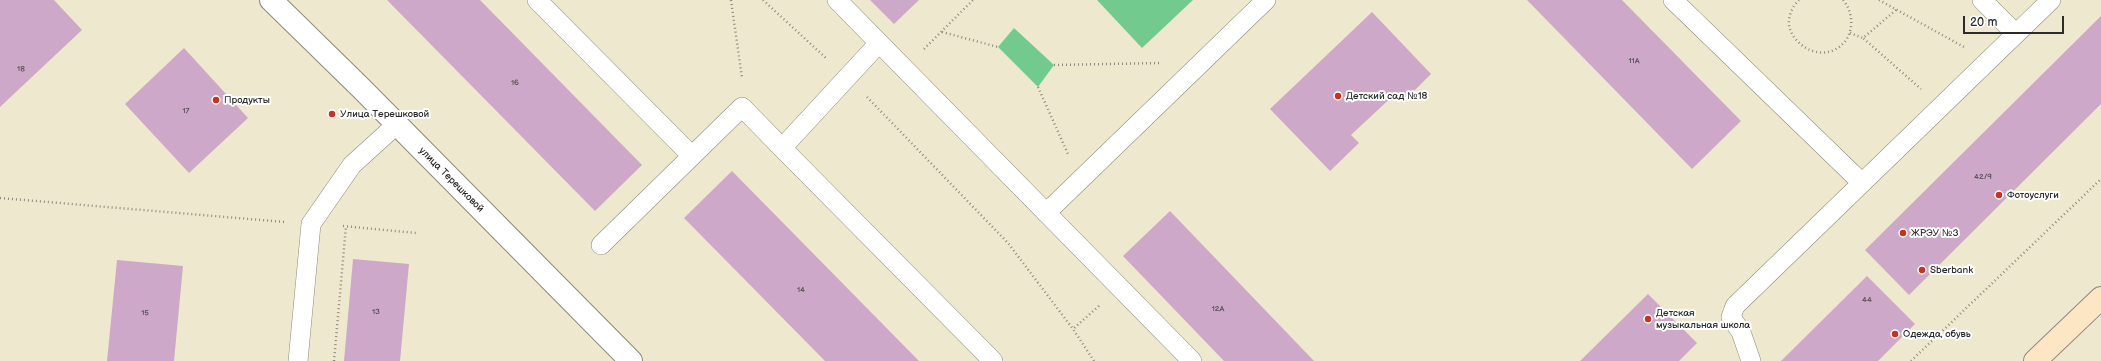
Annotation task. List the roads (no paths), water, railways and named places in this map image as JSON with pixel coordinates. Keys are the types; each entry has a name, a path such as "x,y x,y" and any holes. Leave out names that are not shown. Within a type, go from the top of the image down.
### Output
{"main road":[{"path":"2035,361 2101,298"}],"street":[{"name":"улица Терешковой","path":"271,0 362,89 631,361"}],"lane":[{"path":"537,0 692,156"},
{"path":"837,0 1192,361"},
{"path":"1046,213 1266,0"},
{"path":"1673,0 1862,183"},
{"path":"1982,0 2016,34"},
{"path":"1751,361 1741,332 1731,317 1735,306 2051,0"},
{"path":"782,148 879,43"},
{"path":"601,244 742,107 993,361"},
{"path":"298,361 311,224 352,165 396,125"}],"place":[{"name":"Детский сад №18","path":"1338,96"},
{"name":"Продукты","path":"216,100"},
{"name":"Улица Терешковой","path":"332,114"},
{"name":"Фотоуслуги","path":"1999,195"},
{"name":"ЖРЭУ №3","path":"1903,233"},
{"name":"Sberbank","path":"1922,270"},
{"name":"Детская музыкальная школа","path":"1648,319"},
{"name":"Одежда, обувь","path":"1895,334"}]}
